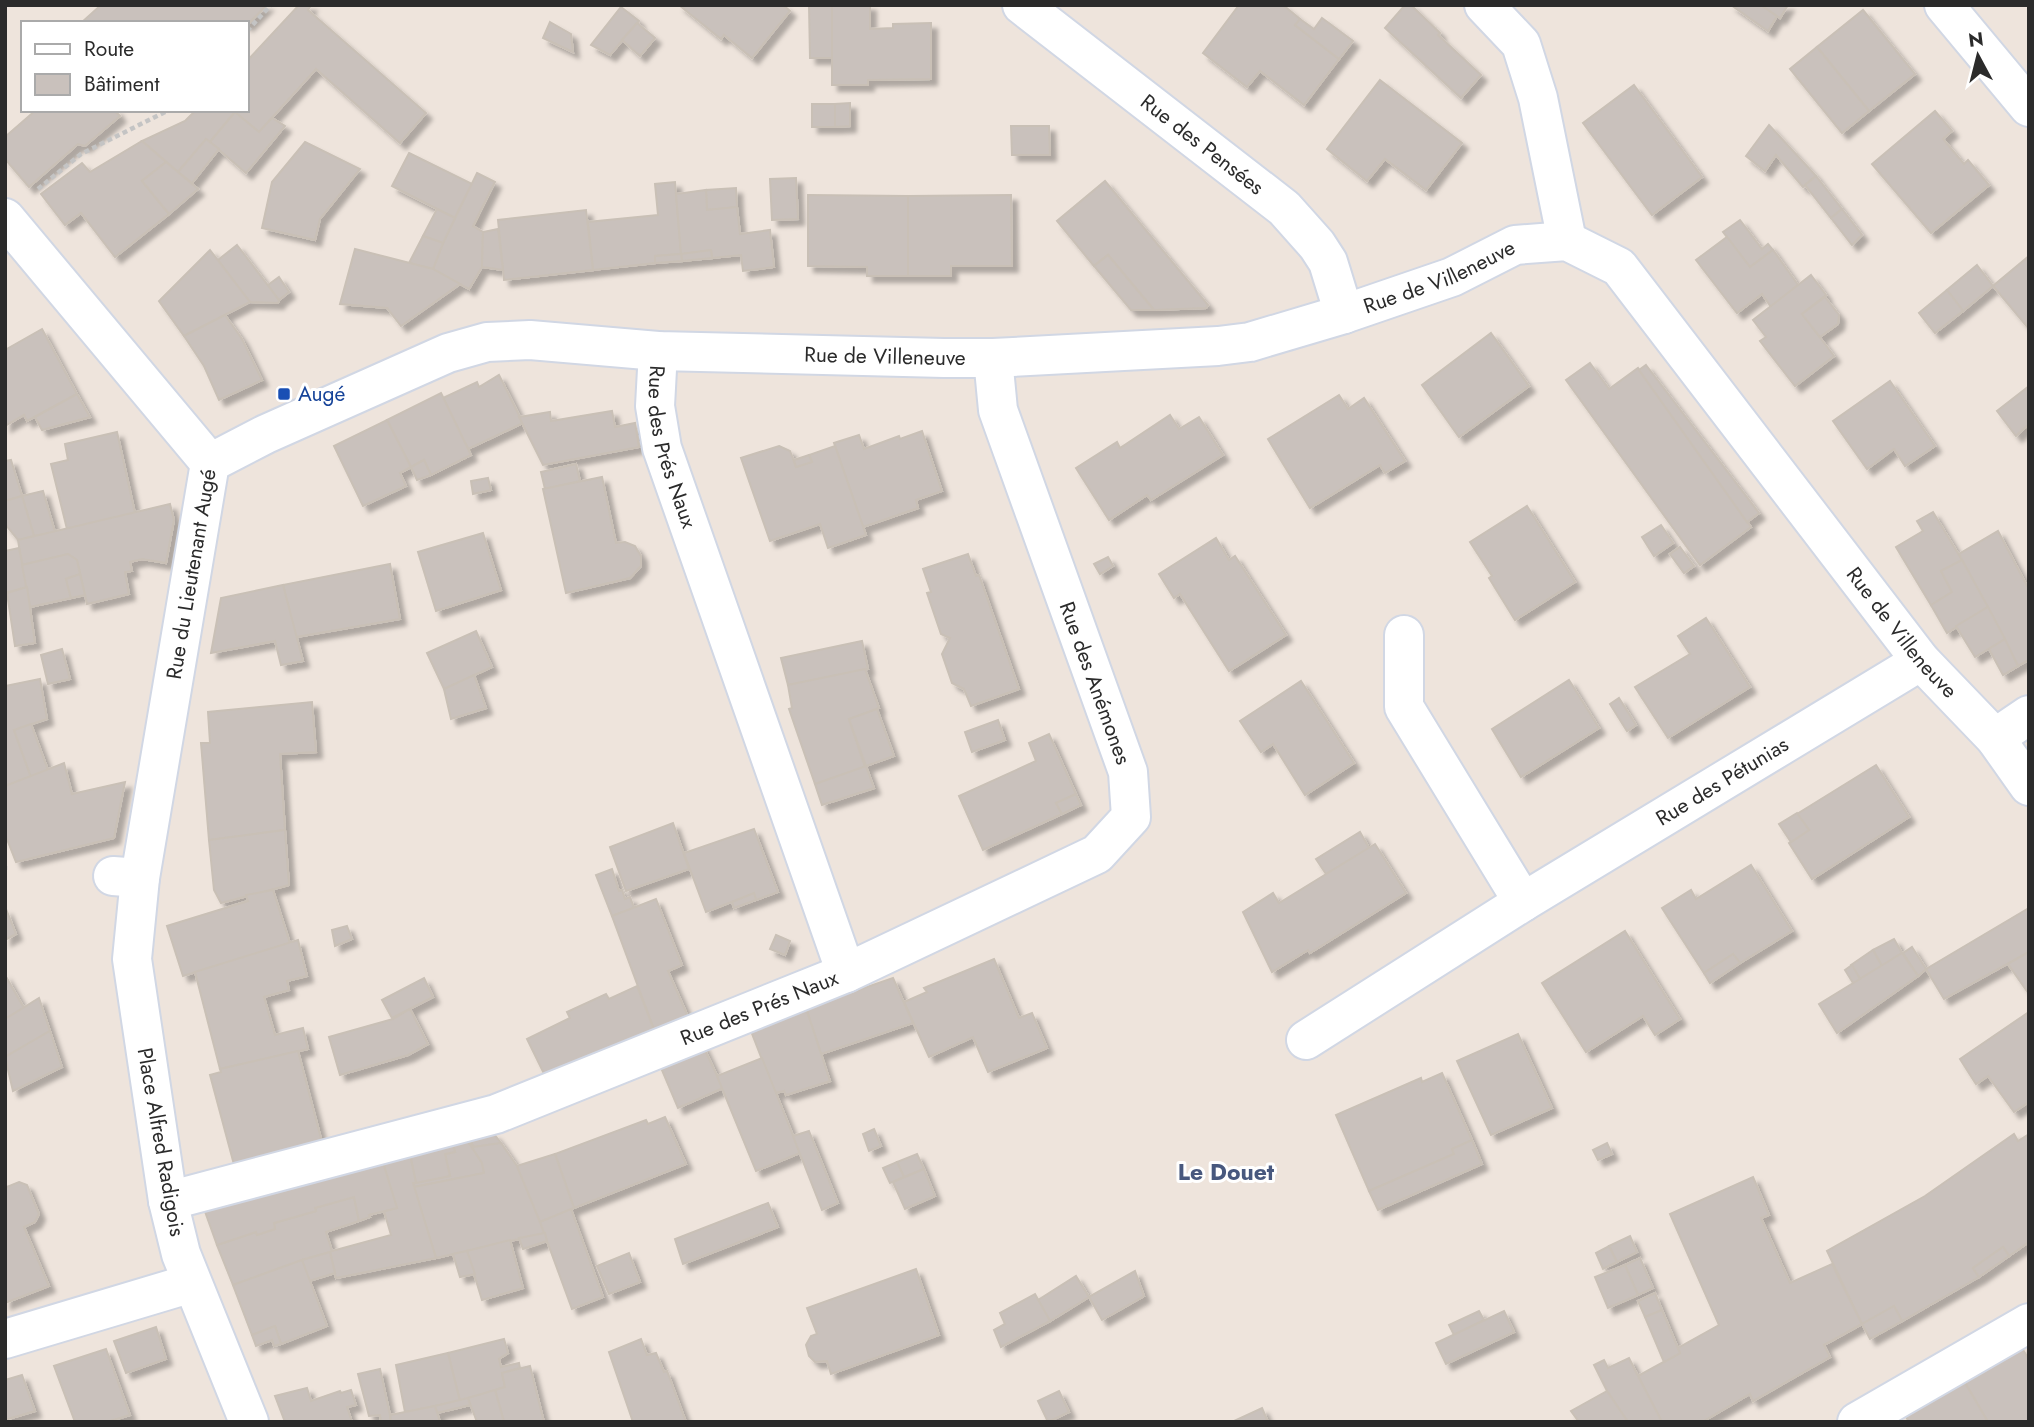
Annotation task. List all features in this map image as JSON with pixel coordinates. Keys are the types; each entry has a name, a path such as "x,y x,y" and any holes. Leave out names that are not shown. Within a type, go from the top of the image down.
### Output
{"street":[{"name":"Rue des Pensées","path":"1022,5 1284,208 1317,245 1328,262 1344,314"},
{"path":"1484,5 1521,44 1538,98 1567,241"},
{"path":"1962,12 2029,107"},
{"name":"Rue du Lieutenant Augé","path":"5,218 209,463 126,877"},
{"name":"Rue de Villeneuve","path":"209,463 266,434 436,358 487,342 530,340 658,351 993,358 1218,346 1250,342 1344,314 1452,276 1515,245 1567,241 1619,267 1921,661 1995,738 2029,786"},
{"name":"Rue des Prés Naux","path":"168,1201 496,1114 846,973 662,448 655,406 658,351"},
{"name":"Rue des Anémones","path":"846,973 1097,854 1131,817 1128,772 998,410 993,358"},
{"path":"1404,635 1404,707 1523,902"},
{"name":"Rue des Pétunias","path":"1306,1040 1523,902 1921,661"},
{"path":"1995,738 2029,715"},
{"name":"Place Alfred Radigois","path":"126,877 132,959 168,1201 181,1254 249,1422"},
{"path":"5,1339 192,1283"},
{"path":"1857,1422 2029,1323"}],"path":[{"path":"248,30 271,5"},
{"path":"38,189 81,154 165,112"}],"building":[{"path":"101,5 267,5 248,24 248,21 83,21"},
{"path":"299,5 311,5 308,10 426,113 400,143 316,69 259,132 234,112 248,112 248,60"},
{"path":"679,5 783,5 790,11 752,58 724,35 721,39"},
{"path":"809,5 832,5 832,58 810,58"},
{"path":"832,5 870,5 870,29 893,28 893,24 931,23 931,79 868,80 868,85 832,85"},
{"path":"1239,5 1283,5 1300,19 1295,25 1339,59 1304,105 1260,71 1247,87 1203,53"},
{"path":"1405,5 1411,5 1440,33 1438,35 1481,75 1461,98 1385,28"},
{"path":"1731,5 1761,5 1777,16 1768,31"},
{"path":"1761,5 1788,5 1780,18"},
{"path":"621,7 639,21 610,55 591,45"},
{"path":"1863,10 1915,74 1869,111 1817,47"},
{"path":"1322,18 1353,41 1339,59 1295,25 1300,19 1314,29"},
{"path":"550,22 571,34 573,52 543,38"},
{"path":"637,23 655,38 640,56 622,40"},
{"path":"1817,47 1869,111 1842,133 1790,69"},
{"path":"1380,80 1462,143 1426,190 1385,159 1367,181 1327,149"},
{"path":"1634,85 1702,177 1652,215 1583,123"},
{"path":"850,103 850,126 835,127 835,104"},
{"path":"812,104 835,104 835,127 812,127"},
{"path":"1935,111 1952,131 1943,139 1964,164 1968,160 1989,185 1931,233 1872,164"},
{"path":"34,112 116,112 120,116 85,146 78,144 29,187 5,159 5,137"},
{"path":"194,112 235,112 210,142 206,139 178,172 142,141 185,121"},
{"path":"235,112 259,132 272,118 285,126 246,173 210,142"},
{"path":"1769,125 1816,176 1803,187 1776,155 1765,171 1746,156"},
{"path":"1011,126 1049,126 1050,155 1012,155"},
{"path":"206,139 219,149 192,183 178,172"},
{"path":"142,141 166,162 142,181 169,214 115,257 81,213 65,225 41,194 82,163 90,172"},
{"path":"305,142 360,169 320,219 315,240 262,228 272,182"},
{"path":"409,153 472,184 455,218 392,186"},
{"path":"166,162 198,189 169,214 142,181"},
{"path":"477,173 495,182 473,226 483,232 482,267 469,289 433,269"},
{"path":"1816,176 1842,209 1831,218 1805,185"},
{"path":"796,178 798,219 772,220 770,179"},
{"path":"1105,181 1208,305 1206,308 1154,310 1108,255 1094,266 1057,221"},
{"path":"675,182 681,254 655,256 655,263 593,270 588,222 658,215 655,184"},
{"path":"736,188 737,207 707,210 706,190"},
{"path":"706,190 707,210 737,207 740,234 770,230 774,267 743,271 741,255 712,258 711,250 681,254 676,194"},
{"path":"808,195 908,196 908,276 867,276 867,267 808,266"},
{"path":"1011,195 1012,266 951,266 951,276 908,276 908,196"},
{"path":"437,209 455,218 443,243 423,236"},
{"path":"1842,209 1862,235 1852,245 1831,218"},
{"path":"586,210 593,270 504,280 498,220"},
{"path":"1740,220 1762,249 1768,244 1773,250 1750,267 1723,232"},
{"path":"498,229 503,270 482,267 483,232"},
{"path":"423,236 443,243 433,269 409,263"},
{"path":"1727,237 1750,267 1773,250 1798,285 1771,307 1762,294 1737,313 1696,260"},
{"path":"237,245 279,300 278,303 249,302 218,260"},
{"path":"355,249 433,269 460,284 401,326 387,308 340,304"},
{"path":"210,250 250,302 184,336 159,301"},
{"path":"711,250 712,258 682,261 681,254"},
{"path":"681,254 682,261 655,263 655,256"},
{"path":"1108,255 1154,310 1131,310 1094,266"},
{"path":"2029,256 2029,329 1993,286"},
{"path":"1977,265 1993,286 1963,311 1947,290"},
{"path":"1811,275 1826,295 1802,314 1834,356 1795,386 1760,341 1766,337 1753,320"},
{"path":"279,277 289,292 279,300 268,285"},
{"path":"1947,290 1963,311 1935,333 1919,313"},
{"path":"1825,297 1839,315 1838,324 1820,337 1802,314"},
{"path":"225,315 242,339 262,380 219,400 204,366 184,336"},
{"path":"42,329 77,394 27,421 24,415 5,426 5,350"},
{"path":"1491,333 1529,386 1459,437 1422,385"},
{"path":"1590,363 1609,389 1638,368 1751,527 1700,565 1566,380"},
{"path":"1646,365 1759,513 1747,522 1639,370"},
{"path":"499,375 523,423 468,449 443,398 477,382 479,387"},
{"path":"1890,381 1935,446 1905,466 1894,449 1867,469 1833,421"},
{"path":"2029,386 2029,424 2016,436 1997,411"},
{"path":"441,393 471,455 431,475 424,460 411,467 387,420"},
{"path":"77,394 90,417 42,430 35,417"},
{"path":"1339,395 1348,409 1364,398 1405,461 1385,473 1380,465 1310,508 1268,439"},
{"path":"612,411 615,427 635,423 639,447 543,465 519,417 550,412 551,421"},
{"path":"1170,415 1179,429 1199,417 1223,455 1151,500 1147,495 1109,520 1076,468 1117,442 1120,448"},
{"path":"387,420 411,467 400,473 406,486 363,506 334,446"},
{"path":"922,431 942,491 916,500 918,508 863,527 834,443 859,435 864,449"},
{"path":"117,432 135,513 67,529 51,464 68,460 65,444"},
{"path":"779,446 790,451 796,467 812,462 809,455 835,446 866,535 828,548 820,524 770,541 741,458"},
{"path":"809,455 812,462 796,467 794,460"},
{"path":"11,460 22,496 5,501 5,461"},
{"path":"424,460 431,475 417,480 411,467"},
{"path":"576,464 580,481 545,489 541,472"},
{"path":"602,477 616,543 625,542 635,546 641,556 641,566 630,578 566,593 543,489"},
{"path":"488,478 491,490 473,494 471,481"},
{"path":"43,491 55,532 34,536 22,496"},
{"path":"22,496 34,536 18,540 5,524 5,501"},
{"path":"170,504 174,520 166,563 142,559 130,562 132,571 125,572 129,594 87,604 77,560 68,554 22,565 18,540"},
{"path":"1527,506 1575,582 1515,620 1470,542"},
{"path":"1933,512 1962,560 1941,571 1952,592 1931,605 1896,547 1923,531 1917,521"},
{"path":"1661,525 1673,543 1654,556 1642,537"},
{"path":"1998,531 2027,586 2029,585 2029,660 2018,666 1959,554"},
{"path":"483,533 501,590 436,611 418,552"},
{"path":"1216,538 1229,560 1235,556 1286,635 1229,671 1180,594 1174,598 1159,574"},
{"path":"1680,547 1694,566 1684,573 1670,554"},
{"path":"19,548 27,587 5,593 5,551"},
{"path":"68,554 77,560 80,574 66,579 71,598 30,607 22,565"},
{"path":"968,554 976,576 979,575 1019,689 971,706 964,689 952,683 942,654 950,638 941,634 927,593 931,592 923,569"},
{"path":"1108,557 1113,566 1100,574 1094,564"},
{"path":"1962,560 1988,607 1947,633 1931,605 1952,592 1941,571"},
{"path":"390,564 400,619 296,637 283,585"},
{"path":"80,574 85,595 71,598 66,579"},
{"path":"283,585 303,661 281,665 275,641 211,653 221,598"},
{"path":"27,587 35,643 15,646 7,593"},
{"path":"1988,607 2005,639 1975,657 1956,626"},
{"path":"1706,618 1750,687 1668,738 1635,687 1690,654 1678,636"},
{"path":"476,631 492,667 444,689 427,653"},
{"path":"2005,639 2018,666 2003,675 1989,649"},
{"path":"862,641 868,669 788,685 781,658"},
{"path":"62,649 70,679 48,684 41,655"},
{"path":"865,669 879,708 849,719 865,767 815,784 789,709 792,708 788,685"},
{"path":"474,675 486,708 451,719 444,689"},
{"path":"40,679 47,719 14,730 31,777 5,786 5,686"},
{"path":"1569,680 1599,728 1521,777 1492,729"},
{"path":"1301,681 1354,763 1305,795 1273,744 1261,752 1240,721"},
{"path":"1619,698 1636,725 1627,731 1610,704"},
{"path":"312,702 316,752 280,754 285,830 209,840 201,743 210,743 208,712"},
{"path":"877,709 894,756 866,766 849,719"},
{"path":"998,720 1005,740 972,752 965,732"},
{"path":"31,724 48,770 31,777 14,730"},
{"path":"1049,734 1076,794 1056,803 1062,814 983,850 959,796 1036,761 1029,743"},
{"path":"64,763 72,794 125,782 114,838 16,862 5,834 5,786"},
{"path":"1876,765 1909,817 1812,879 1789,843 1809,830 1797,814"},
{"path":"866,766 874,788 822,805 815,784"},
{"path":"1076,794 1081,805 1062,814 1056,803"},
{"path":"1797,813 1809,830 1791,842 1779,824"},
{"path":"673,823 689,869 626,891 610,847"},
{"path":"754,829 778,892 756,900 754,893 706,912 684,853"},
{"path":"285,830 289,885 221,903 214,890 209,840"},
{"path":"1360,832 1369,848 1326,874 1316,859"},
{"path":"1375,844 1406,893 1310,953 1308,950 1272,972 1243,912 1273,893 1279,903"},
{"path":"1751,865 1792,931 1740,963 1733,954 1704,973 1662,908 1691,890 1696,899"},
{"path":"612,869 619,891 622,890 625,899 630,897 634,908 612,916 596,875"},
{"path":"273,890 290,943 183,976 167,926 248,901 246,895"},
{"path":"754,893 756,900 734,908 732,902"},
{"path":"656,899 682,965 668,971 689,1019 656,1035 612,916"},
{"path":"2029,908 2029,952 1944,999 1926,969"},
{"path":"5,909 16,934 5,940"},
{"path":"347,926 352,939 335,946 332,930"},
{"path":"1625,931 1680,1019 1655,1035 1643,1016 1586,1052 1542,983"},
{"path":"776,935 790,941 785,955 770,949"},
{"path":"1894,939 1902,953 1882,966 1873,950"},
{"path":"298,940 307,976 287,981 289,990 264,997 275,1035 303,1028 308,1049 220,1069 195,972"},
{"path":"1912,947 1926,969 1918,976 1903,953"},
{"path":"1873,950 1882,966 1860,979 1851,965"},
{"path":"2029,952 2029,994 2008,964"},
{"path":"1902,953 1918,976 1837,1033 1819,1004"},
{"path":"1733,954 1740,963 1710,983 1704,973"},
{"path":"994,959 1019,1018 1032,1013 1047,1048 988,1072 973,1037 929,1057 904,1002 927,992 924,988"},
{"path":"1852,965 1860,979 1853,983 1845,970"},
{"path":"5,975 24,1008 5,1019"},
{"path":"424,978 433,997 392,1018 382,1000"},
{"path":"893,978 913,1023 821,1054 806,1008"},
{"path":"637,986 656,1035 550,1086 527,1039 570,1018 567,1012 606,994 609,999"},
{"path":"39,998 50,1031 5,1057 5,1019"},
{"path":"806,1008 830,1081 786,1095 784,1091 775,1093 749,1026"},
{"path":"410,1009 428,1044 408,1055 340,1075 329,1037 393,1019"},
{"path":"2029,1012 2029,1102 2014,1112 1988,1076 1976,1084 1960,1059"},
{"path":"50,1031 62,1067 13,1091 5,1057"},
{"path":"1518,1034 1552,1108 1491,1135 1457,1061"},
{"path":"702,1044 723,1088 678,1108 659,1063"},
{"path":"298,1051 323,1146 236,1172 210,1075 221,1072 220,1069"},
{"path":"762,1058 800,1153 756,1171 717,1076"},
{"path":"1442,1073 1472,1140 1452,1149 1454,1154 1369,1191 1336,1115 1421,1078 1422,1082"},
{"path":"665,1117 686,1164 574,1208 555,1154 646,1120 648,1124"},
{"path":"874,1129 881,1146 869,1151 863,1134"},
{"path":"809,1131 838,1203 822,1210 793,1136"},
{"path":"494,1134 501,1143 474,1147 468,1138"},
{"path":"2014,1134 2018,1141 2029,1134 2029,1242 2009,1256 2003,1247 1973,1268 1979,1277 1902,1321 1894,1306 1862,1324 1827,1251 1925,1196"},
{"path":"466,1138 482,1163 484,1173 414,1187 413,1183 450,1176 445,1154 455,1152 452,1141"},
{"path":"466,1138 474,1147 501,1143 517,1166 545,1233 436,1258 414,1187 484,1173 482,1163"},
{"path":"1472,1140 1482,1164 1378,1210 1369,1191 1454,1154 1452,1149"},
{"path":"452,1141 455,1152 445,1154 450,1176 416,1183 409,1150"},
{"path":"1607,1143 1612,1154 1598,1160 1593,1150"},
{"path":"409,1150 416,1183 413,1183 436,1258 336,1278 330,1252 233,1285 217,1245 256,1232 257,1235 275,1229 274,1223 316,1211 315,1208 354,1197 359,1221 326,1232 332,1251 391,1235 384,1211 397,1208 381,1156"},
{"path":"555,1154 574,1208 540,1222 517,1166"},
{"path":"917,1154 924,1169 904,1177 897,1162"},
{"path":"381,1156 397,1208 369,1215 370,1217 359,1221 354,1197 274,1223 275,1229 257,1235 256,1232 217,1245 203,1206"},
{"path":"897,1162 904,1177 890,1183 883,1168"},
{"path":"924,1169 935,1196 905,1209 893,1182"},
{"path":"1753,1177 1769,1215 1761,1218 1790,1283 1832,1264 1862,1324 1824,1345 1830,1357 1753,1401 1750,1394 1702,1422 1662,1422 1638,1376 1680,1353 1678,1348 1719,1325 1670,1214"},
{"path":"19,1182 27,1185 39,1214 35,1222 24,1227 49,1286 5,1303 5,1184 7,1187"},
{"path":"768,1203 778,1227 683,1264 675,1239"},
{"path":"571,1209 603,1297 572,1309 540,1222"},
{"path":"545,1233 547,1241 523,1249 519,1238"},
{"path":"1630,1236 1637,1252 1617,1262 1609,1246"},
{"path":"510,1240 523,1288 482,1300 467,1251"},
{"path":"1609,1246 1617,1262 1603,1269 1596,1253"},
{"path":"2003,1247 2009,1256 1979,1277 1973,1268"},
{"path":"467,1251 475,1274 460,1277 453,1254"},
{"path":"330,1252 335,1273 309,1281 302,1260"},
{"path":"629,1253 640,1282 609,1294 597,1266"},
{"path":"1640,1258 1653,1288 1638,1295 1625,1265"},
{"path":"302,1260 327,1326 281,1344 275,1326 252,1335 233,1285"},
{"path":"1625,1265 1638,1295 1608,1308 1595,1277"},
{"path":"916,1269 939,1335 831,1374 827,1361 815,1362 809,1356 806,1345 811,1336 817,1334 807,1308"},
{"path":"1135,1271 1144,1296 1102,1320 1089,1297"},
{"path":"1076,1276 1089,1297 1050,1321 1038,1300"},
{"path":"1655,1293 1662,1310 1645,1317 1638,1301"},
{"path":"1035,1294 1050,1321 1001,1347 994,1330 1005,1324 1000,1313"},
{"path":"1894,1306 1902,1321 1870,1339 1862,1324"},
{"path":"1662,1310 1680,1353 1664,1362 1645,1317"},
{"path":"1479,1311 1484,1320 1454,1335 1449,1325"},
{"path":"1504,1311 1514,1332 1446,1364 1436,1343"},
{"path":"275,1326 281,1344 274,1346 272,1340 256,1346 252,1335"},
{"path":"156,1327 166,1359 126,1373 114,1341"},
{"path":"504,1339 508,1353 499,1359 501,1367 519,1363 520,1368 502,1373 505,1387 460,1401 448,1353"},
{"path":"641,1339 647,1355 656,1353 664,1372 667,1371 686,1422 633,1422 609,1352"},
{"path":"2022,1348 2029,1360 2029,1421 1988,1422 1964,1381"},
{"path":"106,1349 130,1415 107,1422 75,1422 54,1366"},
{"path":"448,1353 460,1401 405,1412 396,1365"},
{"path":"1629,1358 1662,1422 1628,1422 1607,1391 1594,1365 1604,1360 1608,1368"},
{"path":"530,1366 544,1422 504,1422 495,1390 505,1387 502,1373"},
{"path":"380,1369 391,1422 381,1422 380,1415 369,1416 358,1374"},
{"path":"22,1375 35,1411 5,1420 5,1380"},
{"path":"1964,1381 1988,1422 1909,1422 1905,1415"},
{"path":"307,1388 311,1401 351,1390 356,1405 347,1407 352,1422 285,1422 275,1396"},
{"path":"495,1390 504,1422 477,1422 468,1398"},
{"path":"1059,1391 1069,1412 1048,1422 1038,1401"},
{"path":"1607,1391 1628,1422 1579,1422 1571,1411"},
{"path":"468,1398 470,1405 437,1413 435,1406"},
{"path":"435,1406 440,1422 391,1422 390,1415"},
{"path":"1262,1408 1268,1422 1232,1422"}],"place":[{"name":"Augé","path":"284,394"}],"district":[{"name":"Le Douet","path":"1226,1172"}]}
